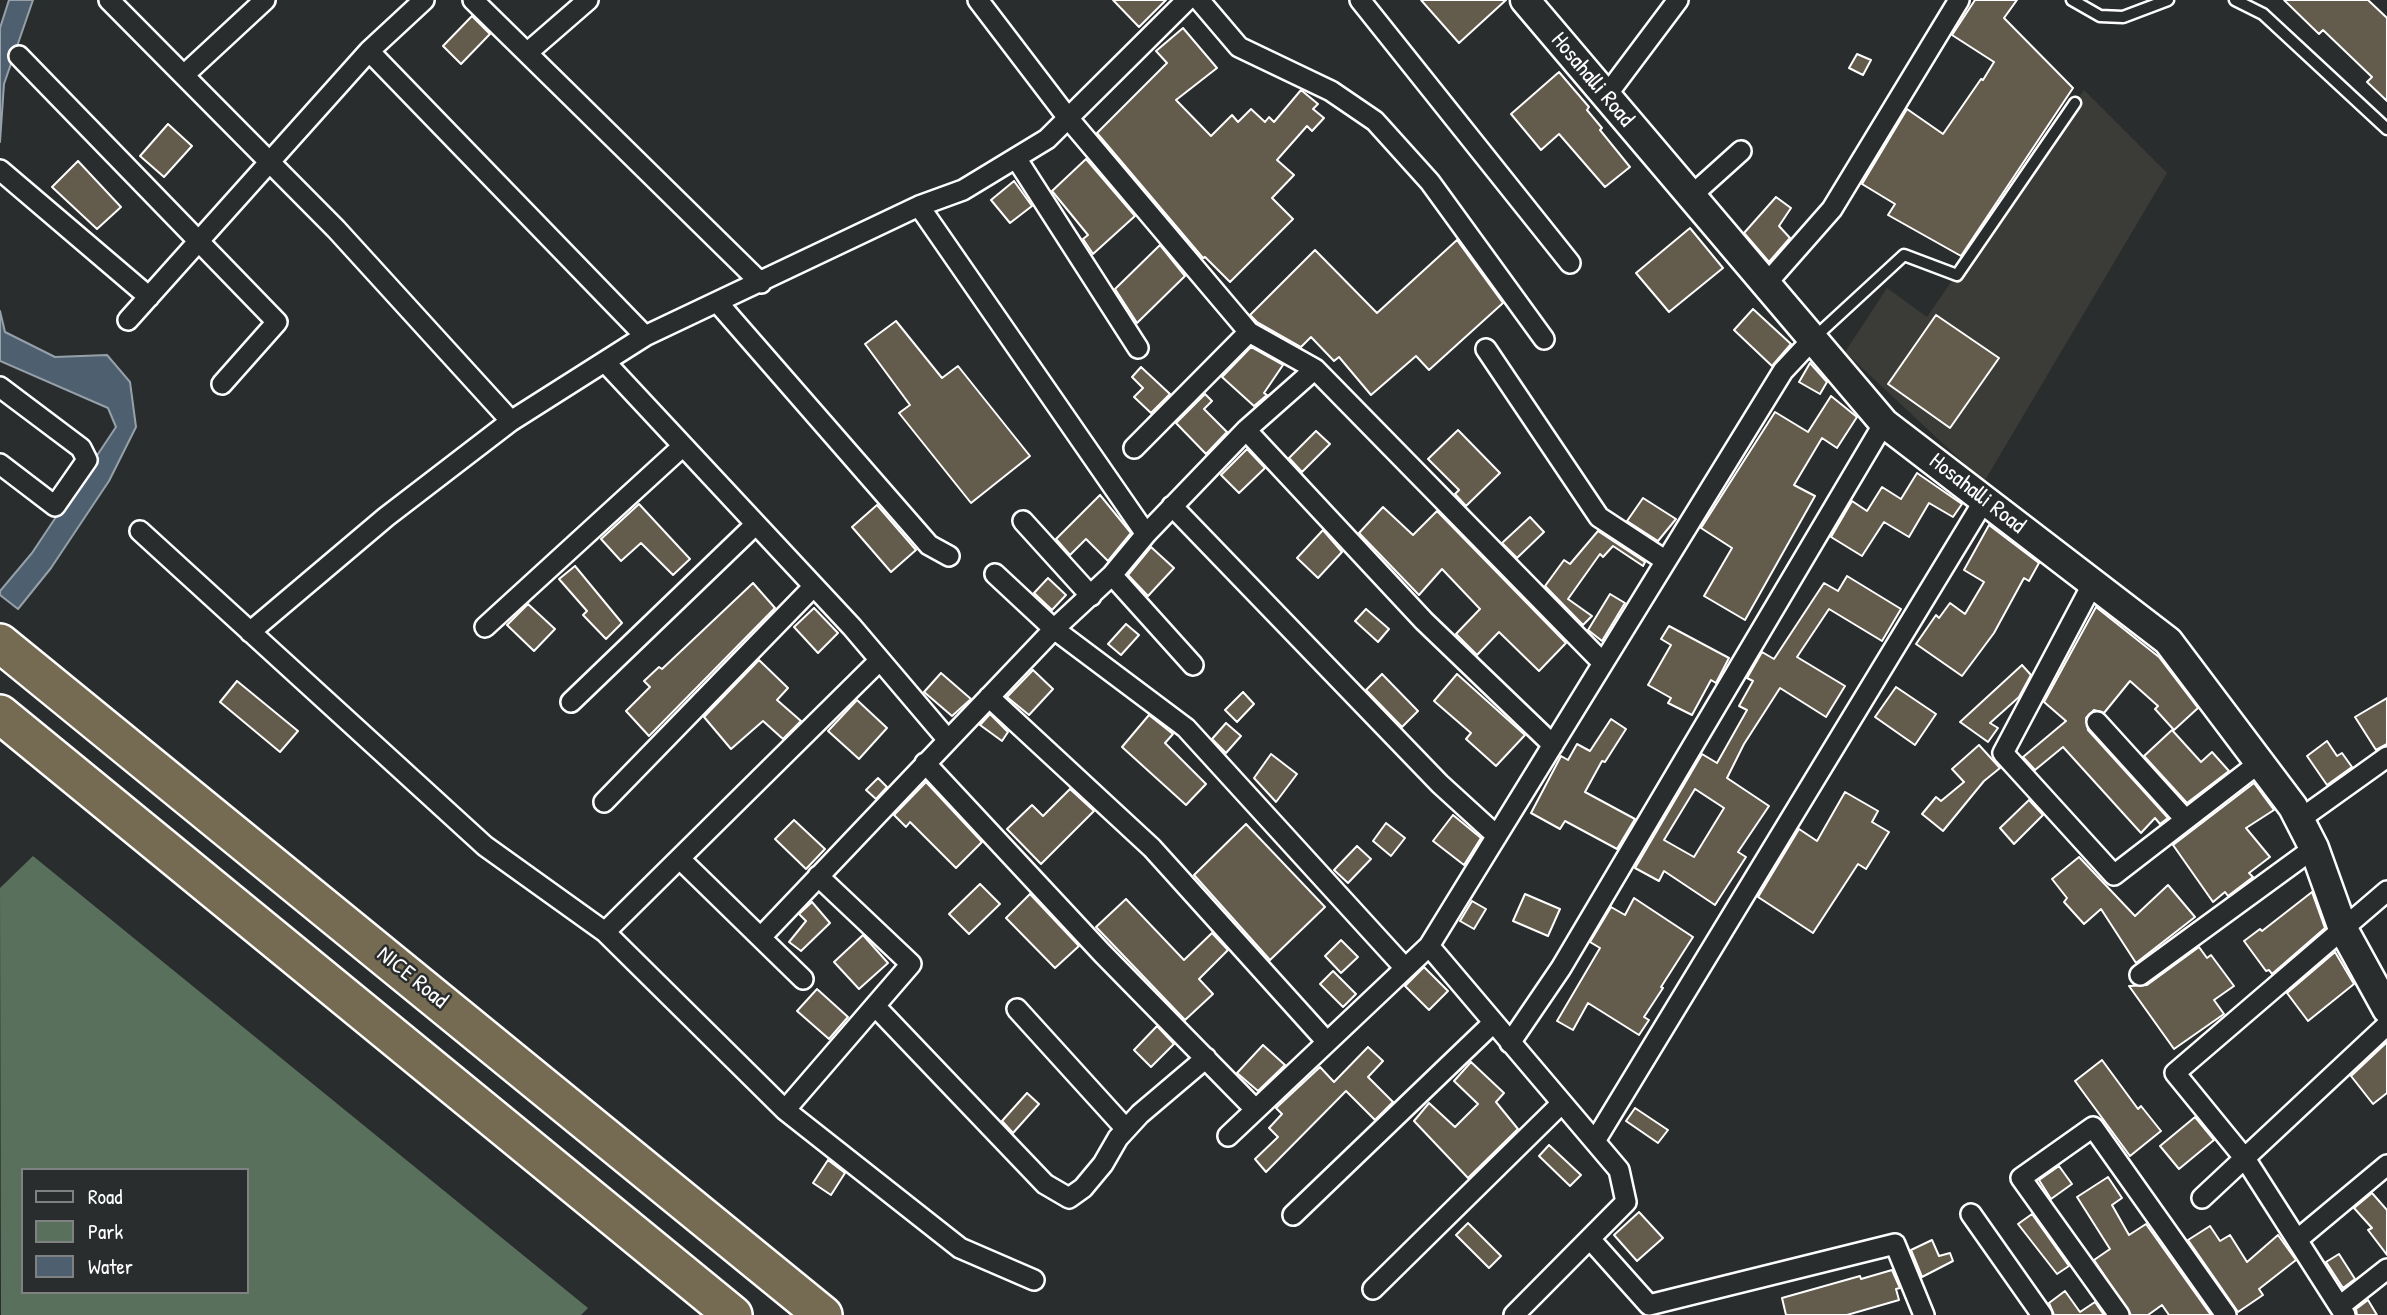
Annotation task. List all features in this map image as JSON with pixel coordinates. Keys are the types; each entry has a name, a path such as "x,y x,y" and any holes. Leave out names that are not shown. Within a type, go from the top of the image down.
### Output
{"highway":[{"name":"NICE Road","path":"0,643 823,1315"},
{"path":"0,715 733,1315"}],"street":[{"path":"109,0 336,229 511,421"},
{"path":"184,75 265,0"},
{"path":"128,320 369,51 424,0"},
{"path":"473,0 761,283"},
{"path":"527,53 588,0"},
{"path":"978,0 1068,118 1250,332 1315,369 1603,663"},
{"path":"250,632 386,517 511,421 645,336 919,206 963,190 1047,139 1187,0"},
{"path":"1199,0 1240,47 1331,91 1375,121 1430,182 1544,339"},
{"path":"1360,0 1570,263"},
{"name":"Hosahalli Road","path":"1525,0 1884,423 2168,641 2293,807 2314,848 2343,929 2387,1009"},
{"path":"1606,96 1678,0"},
{"path":"1766,284 1832,209 1959,0"},
{"path":"369,51 645,336"},
{"path":"19,56 278,322 222,384"},
{"path":"1691,196 1741,151"},
{"path":"1016,158 1138,348"},
{"path":"0,170 149,297"},
{"path":"919,206 1146,534"},
{"path":"718,303 929,545 949,556"},
{"path":"1134,448 1250,332"},
{"path":"1228,1136 1429,946 1783,371 1812,340"},
{"path":"1486,349 1599,517 1666,561"},
{"path":"605,362 814,586 947,740"},
{"path":"761,937 1054,629 1112,575 1146,534 1246,430 1315,369"},
{"path":"0,387 81,449 87,460 55,506 0,464"},
{"path":"1510,1042 1561,968 1884,423"},
{"path":"1246,430 1424,621 1553,744"},
{"path":"485,627 683,446"},
{"path":"1595,1142 1985,499"},
{"path":"1172,506 1440,784 1497,836"},
{"path":"1023,521 1091,596"},
{"path":"571,702 755,524"},
{"path":"140,531 485,846 605,932 785,1110 960,1248 1034,1280"},
{"path":"995,574 1054,629 1186,728 1405,968"},
{"path":"1112,575 1193,665"},
{"path":"2093,583 2003,753 2114,875 2259,763"},
{"path":"604,802 814,586"},
{"path":"605,932 880,660"},
{"path":"989,697 1152,848 1327,1042"},
{"path":"2098,722 2185,819"},
{"path":"2299,820 2387,757"},
{"path":"925,763 1102,953 1255,1110"},
{"path":"2140,975 2314,848"},
{"path":"680,859 803,979"},
{"path":"785,1110 911,964 818,876"},
{"path":"2387,891 2175,1073 2246,1160 2342,1310 2387,1269"},
{"path":"1429,946 1619,1170 1626,1202 1514,1315"},
{"path":"875,1006 1045,1184 1069,1198 1083,1188 1126,1129 1206,1058"},
{"path":"1017,1009 1126,1129"},
{"path":"1293,1215 1493,1023"},
{"path":"2202,1198 2246,1160 2387,1025"},
{"path":"1373,1289 1562,1103"},
{"path":"2119,1315 2021,1178 2093,1127 2226,1315"},
{"path":"2297,1240 2387,1166"},
{"path":"1971,1214 2042,1315"},
{"path":"1590,1239 1649,1305 1895,1244 1924,1315"}],"lane":[{"path":"2072,0 2100,16 2123,17 2168,0"},
{"path":"2235,0 2263,13 2387,129"},
{"path":"1812,340 1905,255 1957,275 2075,103"}],"shaded area":[{"path":"2084,90 2167,173 1984,482 1845,352 1887,288 1927,317"}],"green space":[{"path":"33,856 588,1308 581,1315 1,1315 0,888"}],"water":[{"path":"9,0 33,0 4,84 0,142 0,28"},
{"path":"0,311 5,332 55,357 107,355 130,382 136,427 109,481 51,568 18,609 0,595 0,591 32,553 116,427 108,408 0,361"}],"building":[{"path":"1113,0 1166,0 1139,27"},
{"path":"1421,0 1506,0 1459,43"},
{"path":"1975,0 2017,0 2004,18 2073,88 1961,256 1888,215 1895,204 1862,184 1907,109 1943,134 1981,79 1983,80 1994,62 1952,35"},
{"path":"2284,0 2368,0 2387,18 2387,101 2367,82 2372,77 2323,30 2319,34"},
{"path":"472,16 490,34 461,64 443,46"},
{"path":"1183,28 1217,68 1176,100 1211,136 1232,115 1238,122 1251,109 1265,122 1269,117 1274,122 1301,90 1318,104 1313,109 1324,118 1312,131 1307,126 1277,160 1294,175 1272,198 1293,219 1230,282 1203,258 1097,133 1167,63 1156,51"},
{"path":"1857,54 1871,60 1863,75 1849,68"},
{"path":"1559,72 1589,107 1587,110 1602,128 1600,130 1630,167 1605,187 1559,134 1541,150 1511,114"},
{"path":"168,124 192,146 164,177 140,156"},
{"path":"1086,159 1135,216 1093,254 1083,239 1088,235 1052,191"},
{"path":"78,161 121,207 97,229 52,187"},
{"path":"1014,181 1032,206 1010,223 991,200"},
{"path":"1776,197 1791,208 1779,226 1790,238 1769,262 1744,233"},
{"path":"1690,228 1723,268 1669,312 1636,273"},
{"path":"1457,240 1503,303 1429,370 1416,356 1371,395 1339,357 1334,361 1311,337 1301,347 1257,322 1250,315 1315,250 1377,313"},
{"path":"1160,245 1185,276 1137,323 1115,289"},
{"path":"1753,309 1791,344 1772,366 1734,330"},
{"path":"1936,315 1999,358 1950,428 1888,384"},
{"path":"896,321 942,378 958,366 1030,456 971,503 899,413 910,405 865,344"},
{"path":"1251,347 1283,365 1264,393 1267,395 1254,406 1222,377"},
{"path":"1810,363 1827,382 1820,394 1799,382"},
{"path":"1141,367 1170,394 1151,413 1134,397 1143,388 1132,377"},
{"path":"1205,394 1212,401 1204,409 1227,432 1206,454 1176,423"},
{"path":"1831,396 1857,417 1837,448 1822,438 1794,485 1815,496 1745,620 1704,596 1732,548 1701,528 1775,412 1808,432"},
{"path":"1458,430 1500,473 1466,506 1455,494 1459,490 1428,459"},
{"path":"1316,431 1330,444 1302,472 1289,458"},
{"path":"1247,449 1265,468 1239,493 1221,475"},
{"path":"1917,473 1962,504 1953,517 1929,503 1909,537 1884,522 1862,556 1831,537 1852,501 1867,511 1882,487 1901,499"},
{"path":"1100,495 1131,533 1108,561 1086,539 1070,555 1056,539"},
{"path":"1643,498 1676,519 1658,541 1627,521"},
{"path":"639,504 690,559 673,575 641,543 621,561 601,539"},
{"path":"877,505 916,550 891,572 852,527"},
{"path":"1383,507 1413,535 1437,511 1566,643 1539,671 1499,632 1477,655 1456,634 1480,609 1442,569 1419,595 1359,533"},
{"path":"1530,517 1544,532 1517,558 1502,543"},
{"path":"1989,525 2039,563 2029,581 2024,578 1994,633 1962,676 1916,644 1936,615 1939,618 1950,603 1965,614 1984,582 1964,570"},
{"path":"1323,530 1342,552 1318,578 1297,558"},
{"path":"1598,531 1645,562 1643,566 1613,546 1603,557 1600,554 1568,599 1592,616 1583,625 1545,586 1564,560 1570,564"},
{"path":"1151,547 1174,568 1148,596 1128,575"},
{"path":"575,566 622,623 606,639 583,615 587,611 559,579"},
{"path":"1847,576 1901,609 1882,641 1829,609 1797,657 1845,686 1826,717 1780,688 1744,744 1727,778 1769,806 1738,852 1746,857 1715,905 1664,871 1659,881 1635,868 1702,754 1717,763 1747,710 1739,706 1753,681 1747,678 1762,652 1774,659 1824,583 1838,591","holes":["1695,789 1724,808 1694,857 1664,840"]},
{"path":"1048,578 1066,595 1052,610 1034,593"},
{"path":"753,583 775,608 649,736 626,711 650,687 644,681 659,667 662,669"},
{"path":"1610,594 1625,603 1602,641 1588,630"},
{"path":"528,604 555,629 534,651 507,625"},
{"path":"2096,607 2159,657 2198,708 2174,730 2155,709 2158,706 2130,681 2104,713 2094,710 2086,718 2088,730 2168,818 2160,824 2155,818 2141,833 2063,747 2035,770 2023,757 2066,721 2044,702"},
{"path":"814,608 838,633 818,653 794,627"},
{"path":"1366,609 1389,629 1378,642 1355,621"},
{"path":"1126,624 1139,635 1121,655 1108,644"},
{"path":"1669,626 1729,658 1716,683 1711,680 1692,715 1668,703 1671,698 1648,685 1671,645 1661,639"},
{"path":"759,660 788,688 777,700 801,721 783,739 763,721 731,749 704,717"},
{"path":"2022,665 2031,675 2019,697 1990,723 1998,728 1988,742 1960,722"},
{"path":"1033,670 1053,689 1029,715 1007,697"},
{"path":"941,673 971,699 952,716 924,692"},
{"path":"1382,674 1418,711 1402,727 1366,690"},
{"path":"1457,674 1525,735 1496,766 1466,739 1471,733 1434,701"},
{"path":"237,681 298,731 280,752 220,702"},
{"path":"1896,687 1936,714 1915,745 1875,717"},
{"path":"1243,692 1254,704 1237,722 1225,710"},
{"path":"2387,698 2387,744 2376,750 2355,717"},
{"path":"857,700 887,728 859,759 828,731"},
{"path":"990,714 1008,732 1002,741 980,725"},
{"path":"1149,715 1173,734 1165,743 1206,784 1186,805 1122,747"},
{"path":"1611,719 1626,729 1605,762 1602,761 1585,792 1635,819 1617,849 1565,821 1560,829 1531,813 1561,756 1568,760 1577,744 1590,751"},
{"path":"1226,723 1241,736 1226,753 1212,739"},
{"path":"2172,730 2201,762 2212,752 2229,771 2187,803 2144,756"},
{"path":"2327,741 2337,756 2342,753 2352,767 2327,785 2307,756"},
{"path":"1979,745 2000,768 1984,781 1943,831 1922,814 1936,797 1941,801 1964,782 1952,769"},
{"path":"1271,754 1297,774 1276,802 1254,778"},
{"path":"878,778 887,787 876,799 866,790"},
{"path":"926,782 982,842 956,868 910,822 906,827 894,815"},
{"path":"2254,783 2274,810 2246,828 2270,857 2249,873 2253,877 2228,896 2225,892 2213,902 2173,845"},
{"path":"1070,789 1094,811 1041,864 1007,829 1032,805 1043,816"},
{"path":"1845,792 1878,811 1872,822 1889,832 1866,869 1858,864 1813,933 1758,897 1799,829 1817,841"},
{"path":"2029,800 2043,815 2014,844 2000,828"},
{"path":"1453,815 1481,838 1464,865 1433,841"},
{"path":"794,820 825,849 806,869 775,839"},
{"path":"1386,823 1405,838 1391,856 1373,841"},
{"path":"1246,824 1325,907 1270,960 1194,875"},
{"path":"1357,846 1371,859 1348,883 1334,870"},
{"path":"2079,857 2135,916 2168,885 2195,917 2136,963 2101,909 2084,924 2064,902 2067,898 2052,879"},
{"path":"980,884 1000,904 969,934 949,914"},
{"path":"2312,892 2325,928 2272,974 2269,970 2266,971 2244,941 2260,929 2262,931"},
{"path":"1030,894 1079,946 1055,968 1006,918"},
{"path":"1525,894 1560,909 1548,936 1513,921"},
{"path":"1634,898 1693,937 1644,1017 1649,1020 1639,1035 1588,1003 1573,1030 1557,1021 1600,948 1590,942 1611,907 1625,915"},
{"path":"1126,899 1184,960 1212,933 1228,950 1199,979 1213,994 1185,1020 1096,927"},
{"path":"1472,901 1486,909 1474,929 1460,921"},
{"path":"812,902 830,923 801,951 789,942 806,921 799,914"},
{"path":"863,935 888,963 859,989 834,962"},
{"path":"1341,940 1358,957 1341,973 1325,956"},
{"path":"2199,947 2207,958 2211,955 2234,986 2214,1000 2224,1014 2174,1049 2129,986 2147,985"},
{"path":"2335,952 2354,984 2308,1021 2287,993"},
{"path":"1424,967 1448,991 1429,1010 1405,986"},
{"path":"1333,971 1356,994 1343,1007 1320,984"},
{"path":"817,989 848,1017 829,1039 797,1011"},
{"path":"1157,1026 1174,1044 1151,1067 1134,1050"},
{"path":"2387,1042 2387,1093 2373,1104 2351,1076"},
{"path":"1263,1045 1285,1065 1258,1091 1237,1073"},
{"path":"1368,1047 1383,1061 1368,1077 1393,1102 1375,1120 1346,1091 1266,1172 1255,1159 1278,1137 1269,1128 1282,1114 1276,1108 1320,1067 1334,1082"},
{"path":"2102,1060 2138,1109 2141,1106 2161,1131 2130,1156 2075,1081"},
{"path":"1471,1062 1504,1093 1496,1102 1518,1129 1468,1178 1414,1121 1429,1103 1455,1127 1478,1104 1454,1081"},
{"path":"1027,1093 1039,1104 1013,1133 1002,1121"},
{"path":"1635,1108 1668,1130 1658,1143 1626,1121"},
{"path":"2195,1117 2214,1140 2179,1169 2160,1146"},
{"path":"1549,1145 1581,1175 1570,1186 1539,1156"},
{"path":"828,1160 845,1173 831,1195 813,1183"},
{"path":"2059,1166 2072,1184 2051,1199 2039,1180"},
{"path":"2108,1177 2122,1198 2112,1205 2129,1235 2146,1224 2211,1315 2169,1315 2162,1305 2148,1315 2131,1315 2094,1260 2110,1249 2077,1197"},
{"path":"2372,1193 2387,1210 2387,1255 2368,1230 2372,1228 2354,1208"},
{"path":"1639,1212 1663,1238 1637,1261 1614,1235"},
{"path":"2032,1214 2069,1266 2057,1274 2018,1224"},
{"path":"1468,1223 1501,1256 1489,1268 1456,1235"},
{"path":"2210,1226 2220,1241 2230,1235 2247,1262 2278,1235 2296,1260 2259,1289 2263,1295 2238,1312 2188,1240"},
{"path":"1932,1240 1939,1256 1950,1253 1953,1261 1922,1277 1911,1250"},
{"path":"2339,1254 2355,1279 2343,1288 2326,1262"},
{"path":"1892,1270 1900,1288 1896,1289 1899,1300 1847,1315 1786,1315 1782,1298"},
{"path":"2065,1291 2080,1312 2095,1302 2104,1315 2054,1315 2049,1303"},
{"path":"2368,1300 2377,1315 2357,1315 2356,1309"}]}
